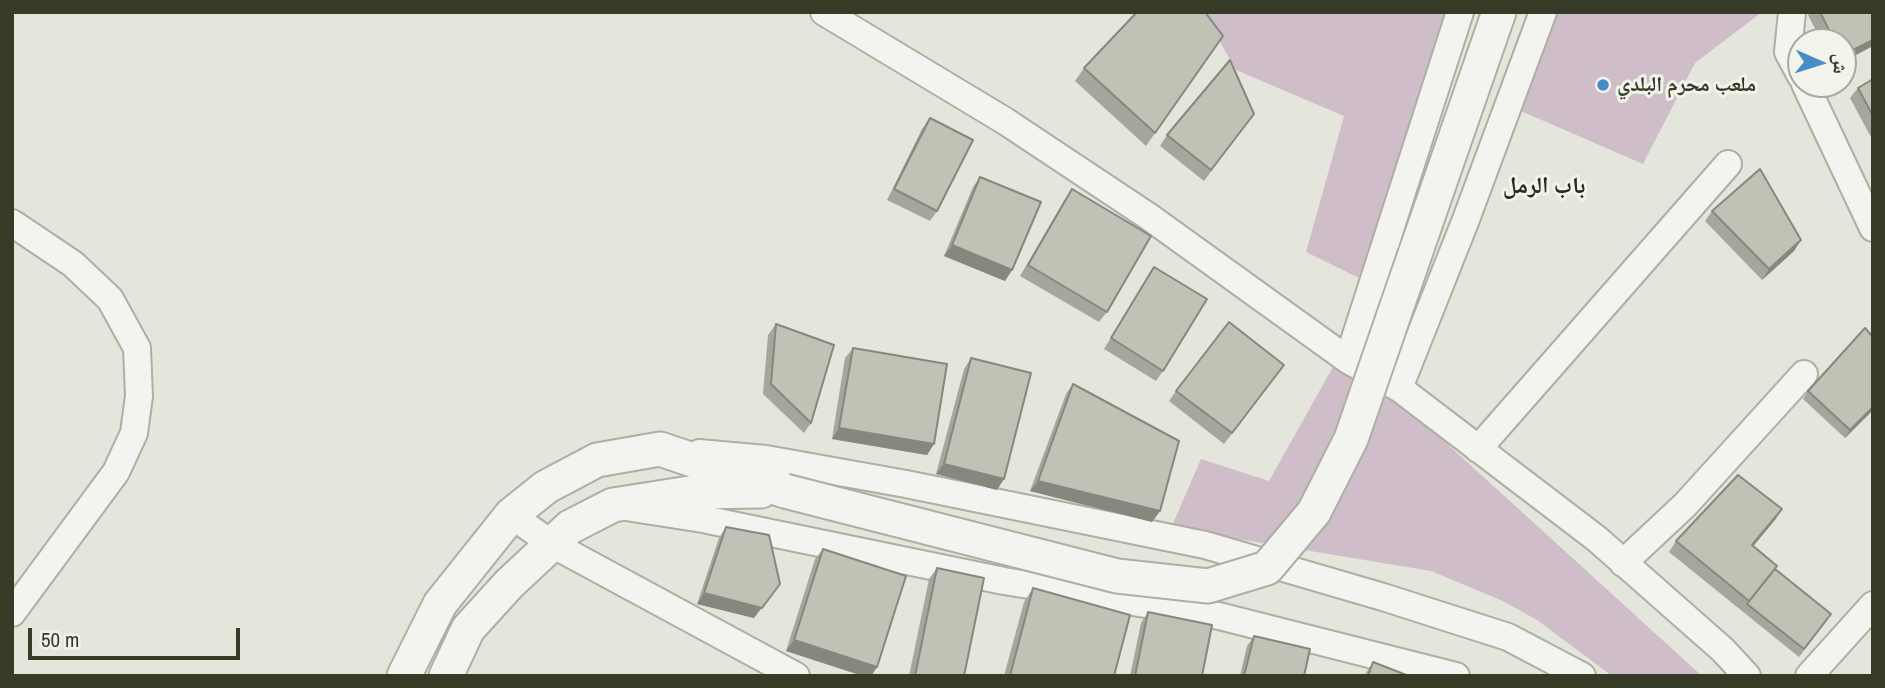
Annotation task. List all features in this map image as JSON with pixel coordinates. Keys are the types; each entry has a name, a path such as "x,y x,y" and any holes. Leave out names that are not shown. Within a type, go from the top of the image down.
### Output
{"street":[{"path":"824,12 1004,121 1137,209 1348,360 1399,388 1623,563 1722,663 1747,676"},
{"path":"1348,360 1460,12"},
{"path":"660,449 785,491 1117,576 1208,586 1267,568 1314,512 1351,439 1499,12"},
{"path":"1399,388 1465,222 1543,12"},
{"path":"1812,98 1873,228"},
{"path":"1478,449 1728,164"},
{"path":"12,223 73,264 110,299 138,348 139,396 134,433 116,472 12,613"},
{"path":"1623,563 1685,505 1804,374"},
{"path":"404,676 440,604 512,515 546,488 597,460 660,449 766,459 1205,545 1508,637 1582,676"},
{"path":"446,676 468,629 509,584 570,527 614,505 696,492 785,491"},
{"path":"614,505 703,519 1004,581 1219,616 1456,676"},
{"path":"512,515 552,544 796,676"},
{"path":"1809,676 1873,605"}],"shaded area":[{"path":"1203,12 1450,12 1361,279 1306,252 1344,116 1236,70"},
{"name":"ملعب محرم البلدي","path":"1551,12 1762,12 1695,63 1643,164 1514,108"},
{"path":"1343,349 1702,676 1612,676 1537,620 1503,601 1431,571 1171,528 1201,459 1269,481"}],"building":[{"path":"1137,12 1205,12 1223,36 1155,133 1084,68"},
{"path":"1820,12 1873,12 1873,40 1857,48 1857,28 1828,28"},
{"path":"1230,60 1254,114 1211,170 1167,135"},
{"path":"1873,79 1873,116 1858,88"},
{"path":"930,118 973,140 937,211 894,189"},
{"path":"1760,169 1801,240 1769,269 1712,211"},
{"path":"980,177 1041,202 1012,270 952,245"},
{"path":"1072,189 1151,236 1107,312 1028,265"},
{"path":"1154,267 1207,299 1163,371 1111,338"},
{"path":"1229,322 1284,365 1232,433 1176,391"},
{"path":"776,324 834,345 811,423 771,384"},
{"path":"1865,328 1873,337 1873,407 1850,430 1808,391"},
{"path":"853,348 947,364 934,444 839,428"},
{"path":"971,358 1031,373 1004,479 944,464"},
{"path":"1073,384 1179,441 1160,511 1038,481"},
{"path":"1738,475 1782,509 1752,545 1777,566 1749,601 1676,541"},
{"path":"726,527 769,535 780,584 762,608 704,593"},
{"path":"823,549 906,576 877,667 794,640"},
{"path":"937,568 984,578 964,676 915,676"},
{"path":"1775,569 1831,614 1804,649 1747,604"},
{"path":"1033,588 1130,615 1114,676 1010,676"},
{"path":"1148,612 1212,625 1202,676 1135,676"},
{"path":"1254,636 1310,649 1304,676 1244,676"},
{"path":"1373,662 1409,676 1368,676"}],"place":[{"name":"ملعب محرم البلدي","path":"1603,85"}],"district":[{"name":"باب الرمل","path":"1544,187"}]}
